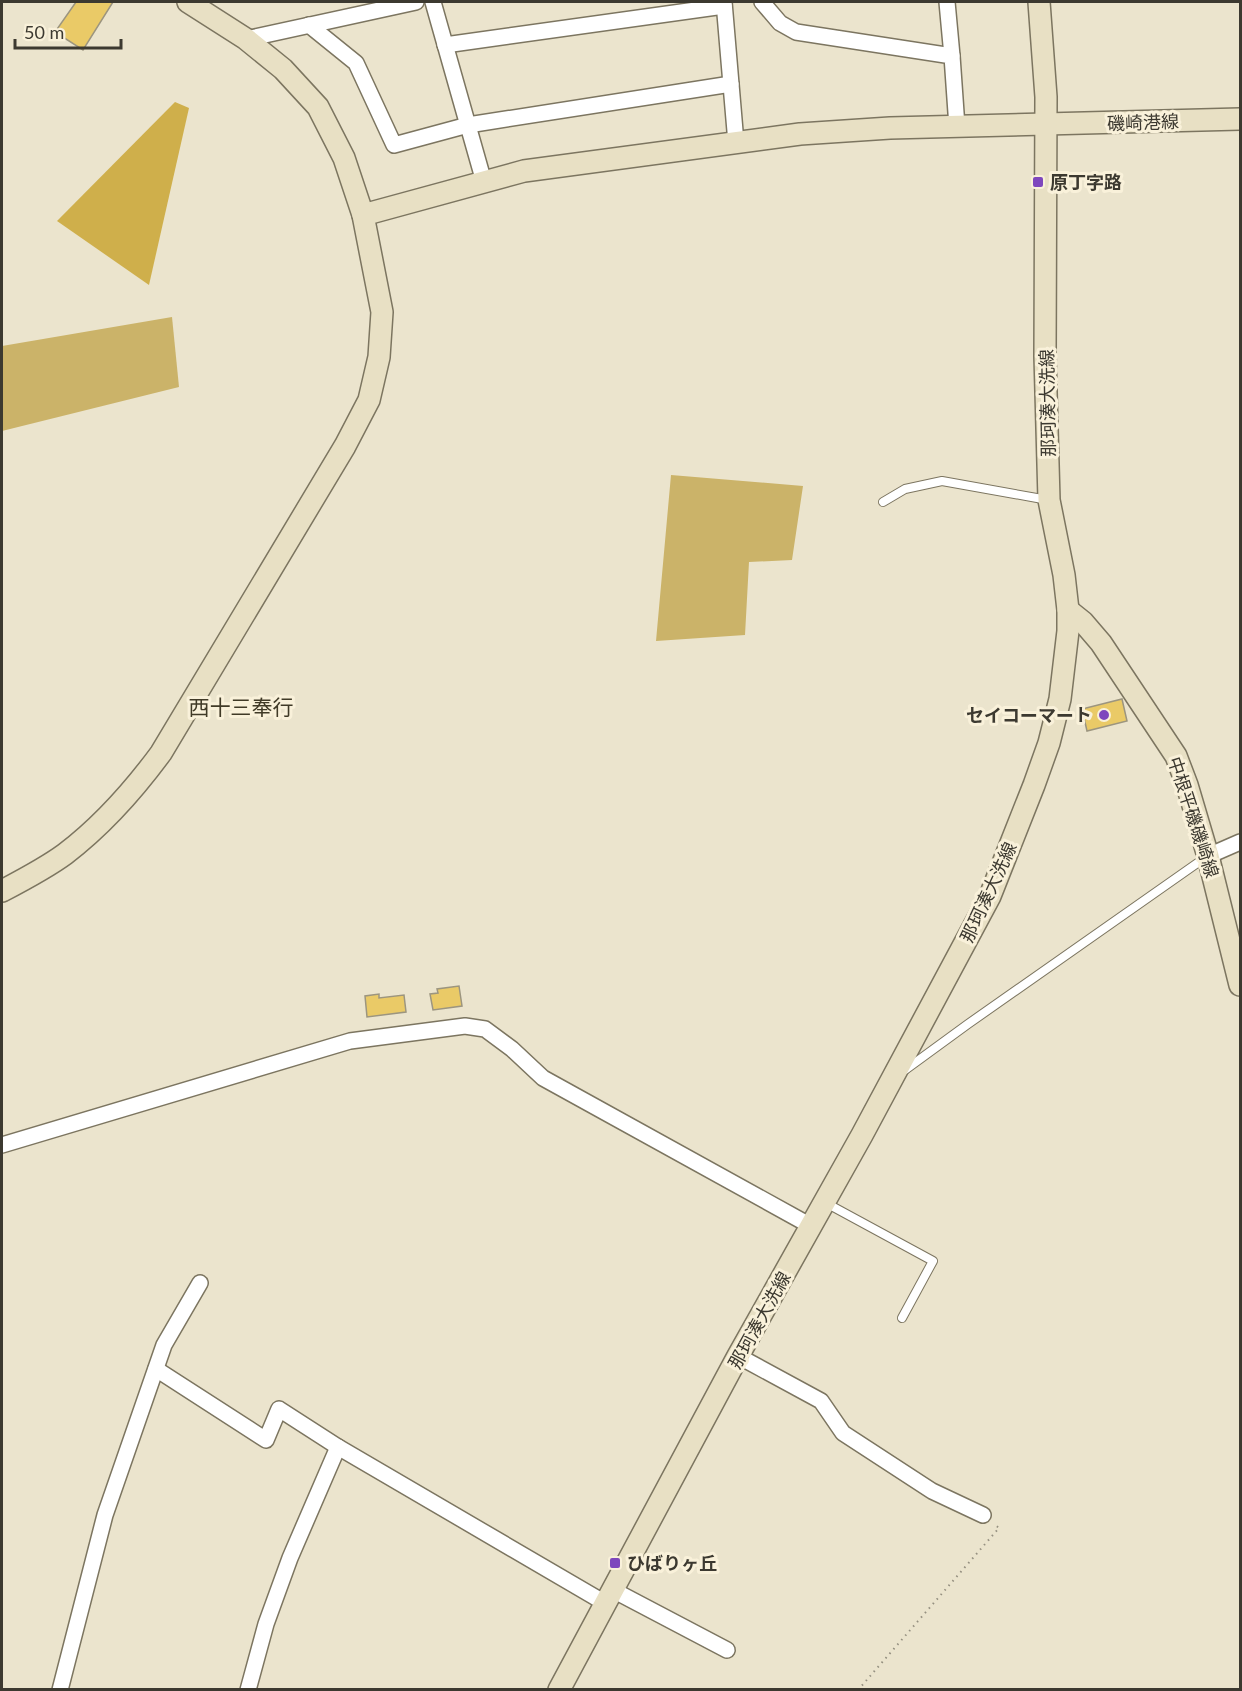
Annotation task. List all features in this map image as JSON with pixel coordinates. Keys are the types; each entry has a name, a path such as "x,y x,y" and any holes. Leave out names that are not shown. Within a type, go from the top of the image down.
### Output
{"main road":[{"name":"那珂湊大洗線","path":"559,1689 990,896 1048,743 1060,699 1068,631 1068,610 1064,575 1049,500 1045,356 1046,125 1044,51 1039,2"},
{"path":"2,891 64,855 99,826 136,786 161,753 350,436 369,400 380,357 382,312 363,215 344,158 318,107 283,69 246,39 197,5"},
{"name":"磯崎港線","path":"363,215 524,171 811,134 890,128 1240,119"},
{"name":"中根平磯磯崎線","path":"1068,610 1083,622 1101,644 1176,756 1208,856 1240,985"}],"street":[{"path":"246,39 416,2"},
{"path":"433,2 483,182"},
{"path":"762,2 780,23 796,32 952,56"},
{"path":"947,2 957,127"},
{"path":"445,45 724,4 736,143"},
{"path":"309,25 356,63 394,145 468,125 731,84"},
{"path":"1208,856 1240,842"},
{"path":"2,1145 350,1041 465,1026 484,1029 512,1049 543,1078 812,1226"},
{"path":"60,1689 105,1515 164,1346 200,1283"},
{"path":"738,1356 821,1401 843,1433 932,1491 983,1515"},
{"path":"156,1369 266,1440 279,1409 338,1447 608,1596 727,1650"},
{"path":"248,1689 266,1624 290,1558 338,1447"}],"lane":[{"path":"883,502 905,489 942,481 1049,500"},
{"path":"892,1079 1208,856"},
{"path":"825,1202 933,1261 902,1318"}],"path":[{"path":"858,1689 999,1528 983,1515"}],"shaded area":[{"path":"175,102 189,108 149,285 57,221"},
{"path":"172,317 179,387 2,431 2,346"},
{"path":"671,475 803,486 792,560 749,562 745,635 656,641"}],"building":[{"path":"76,2 113,2 83,50 55,32"},
{"name":"セイコーマート","path":"1122,699 1127,721 1087,731 1082,709"},
{"path":"459,986 462,1006 433,1010 430,994 438,993 437,989"},
{"path":"379,994 379,998 404,995 406,1012 367,1017 365,996"}],"place":[{"name":"原丁字路","path":"1038,182"},
{"name":"セイコーマート","path":"1104,715"},
{"name":"ひばりヶ丘","path":"615,1563"}],"district":[{"name":"西十三奉行","path":"241,706"}]}
